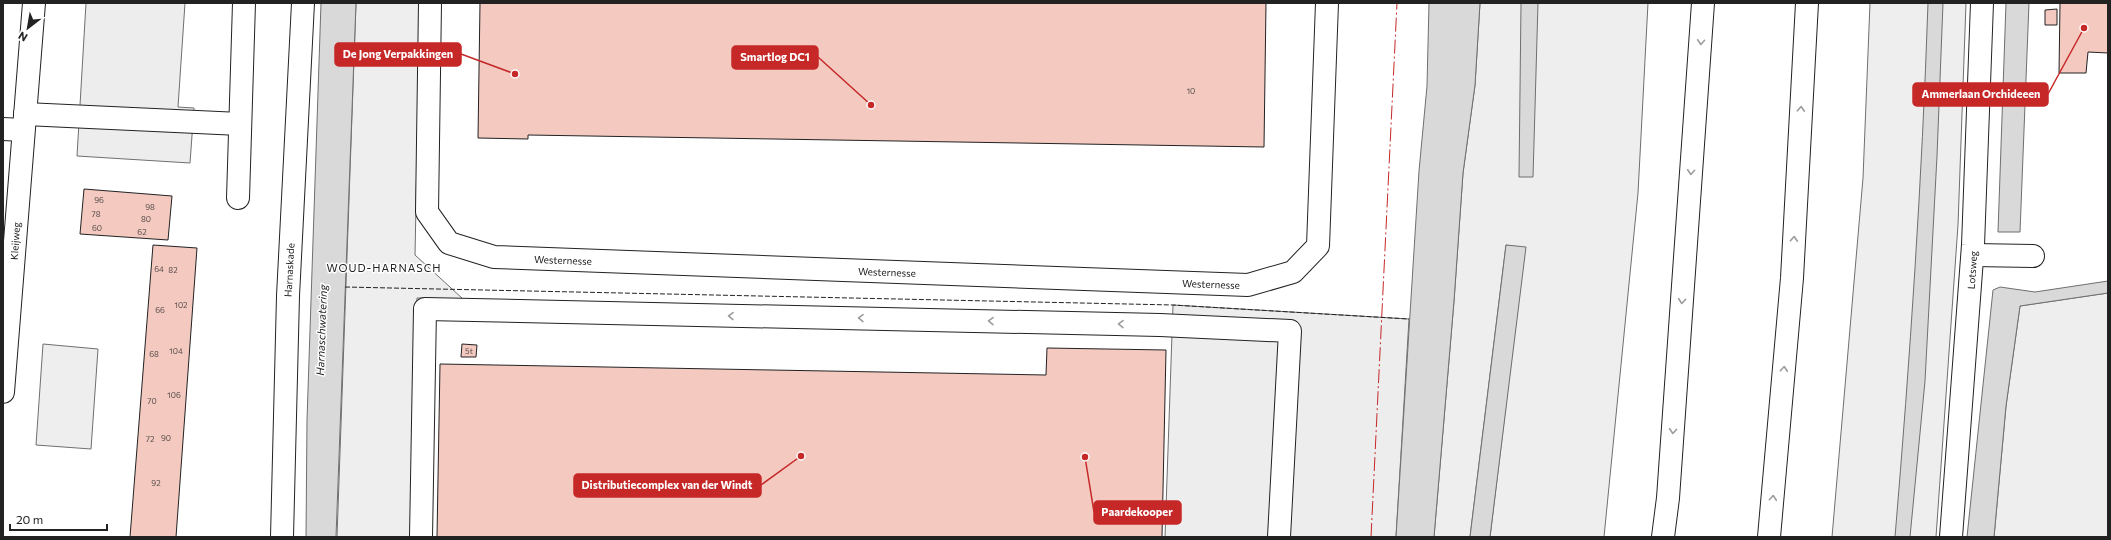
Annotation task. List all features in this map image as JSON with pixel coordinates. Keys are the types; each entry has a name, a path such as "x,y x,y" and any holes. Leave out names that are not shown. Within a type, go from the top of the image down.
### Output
{"main road":[{"name":"Kleijweg","path":"3,392 17,124 34,3"},
{"name":"Harnaskade","path":"282,537 288,296 303,3"},
{"name":"Westernesse","path":"430,3 427,212 449,243 494,257 1248,285 1292,272 1318,246 1327,3"},
{"path":"1662,537 1669,482 1703,3"},
{"path":"1769,537 1792,278 1807,3"},
{"name":"Lotsweg","path":"1951,537 1973,255 1982,3"},
{"path":"238,198 243,8"},
{"path":"17,124 240,124"},
{"path":"1973,255 2033,256"},
{"path":"421,537 425,309 1160,325 1290,331 1279,537"}],"shaded area":[{"path":"86,3 185,3 178,107 194,108 190,163 77,156"},
{"path":"356,3 420,3 415,255 463,299 417,298 413,537 337,537"},
{"path":"1480,3 1648,3 1638,193 1604,537 1490,537 1525,248 1506,245 1470,537 1434,537 1463,173 1475,85"},
{"path":"1870,3 1966,3 1958,225 1936,537 1832,537 1863,178"},
{"path":"2108,293 2108,537 1994,537 2006,406 2020,306"},
{"path":"1173,305 1409,319 1396,537 1165,537"},
{"path":"43,344 98,349 91,449 36,445"}],"water":[{"name":"Harnaschwatering","path":"321,3 356,3 336,537 306,537 307,420"},
{"path":"1429,3 1480,3 1475,85 1463,173 1434,537 1396,537 1419,171 1427,86"},
{"path":"1521,3 1538,3 1533,177 1519,177"},
{"path":"1928,3 1943,3 1937,156 1925,381 1910,537 1895,537 1915,270"},
{"path":"2006,3 2029,3 2020,232 1998,232"},
{"path":"1506,245 1526,247 1490,537 1470,537"},
{"path":"2108,281 2108,293 2020,306 2006,406 1994,537 1967,537 1993,290 2000,287 2035,292"}],"building":[{"path":"480,3 1266,3 1264,147 528,135 528,139 478,138"},
{"path":"2060,3 2108,3 2108,53 2088,52 2086,73 2059,73"},
{"path":"2057,9 2057,25 2045,25 2045,10"},
{"path":"84,189 172,196 168,240 80,234"},
{"path":"153,245 197,248 176,537 130,537"},
{"path":"462,344 477,345 476,357 461,357"},
{"path":"1047,348 1166,350 1162,537 437,537 440,364 1046,375"}],"fence":[{"path":"345,287 1173,305 1409,319"}],"power":[{"path":"1371,537 1397,3"}],"place":[{"name":"Ammerlaan Orchideeen","path":"2084,28"},
{"name":"De Jong Verpakkingen","path":"515,74"},
{"name":"Smartlog DC1","path":"871,105"},
{"name":"Distributiecomplex van der Windt","path":"801,456"},
{"name":"Paardekooper","path":"1085,457"}],"district":[{"name":"WOUD-HARNASCH","path":"384,267"}]}
